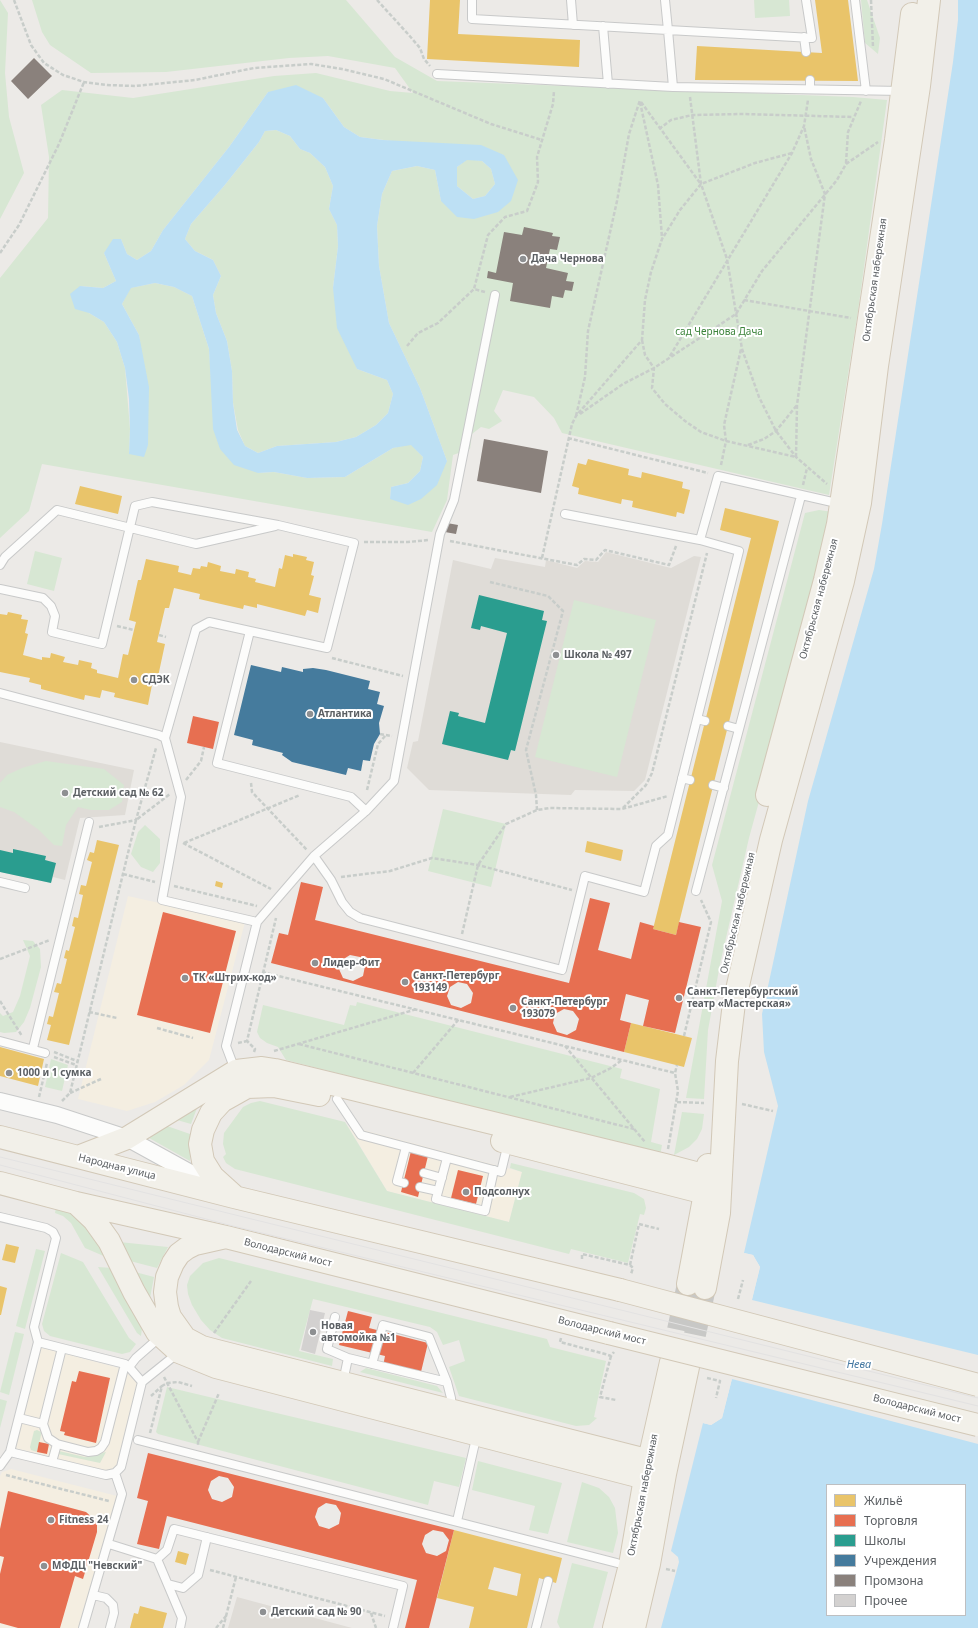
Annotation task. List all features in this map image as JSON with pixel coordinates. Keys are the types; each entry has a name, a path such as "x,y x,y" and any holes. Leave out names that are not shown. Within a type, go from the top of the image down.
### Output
{"main road":[{"name":"Октябрьская набережная","path":"696,1286 719,1213 711,1184 710,1137 714,1032 726,966 755,840 830,561 841,504 903,91 911,32 913,0"},
{"name":"Октябрьская набережная","path":"711,1184 734,1003 771,840 843,581 857,516 920,78 929,0"},
{"path":"78,1156 127,1138 236,1072 262,1068 275,1070 711,1184"},
{"path":"711,1184 508,1142 338,1099 274,1086 260,1085 247,1087 222,1101 211,1113 203,1130 200,1144 203,1161 214,1177 234,1197 626,1282 978,1385"},
{"name":"Народная улица","path":"0,1138 78,1156 234,1197"},
{"path":"3,1185 226,1237"},
{"path":"76,1203 94,1220 109,1242 134,1292 161,1337 182,1345 202,1347 341,1391 653,1471"},
{"path":"182,1345 167,1307 165,1292 167,1277 179,1254 187,1248 195,1244 226,1237"},
{"name":"Володарский мост","path":"226,1237 612,1342 978,1425"},
{"name":"Октябрьская набережная","path":"614,1628 679,1365"},
{"name":"Октябрьская набережная","path":"634,1628 649,1564 653,1471"}],"street":[{"path":"0,1100 57,1115 127,1138 234,1197"}],"lane":[{"path":"472,0 472,19 812,38 806,0"},
{"path":"570,0 573,25"},
{"path":"665,0 673,87"},
{"path":"855,0 866,90"},
{"path":"603,26 608,84"},
{"path":"804,37 806,52"},
{"path":"437,74 638,86 688,87 810,85 866,90 903,91"},
{"path":"236,1072 226,1046 257,922 314,856 366,811 394,781 439,539 454,500 496,295"},
{"path":"700,540 718,476 802,492 841,504"},
{"path":"696,891 802,492"},
{"path":"0,589 43,598 51,606 55,616 52,632 102,644 135,506 152,502 278,525 354,542 326,648 209,622 196,629 162,736 180,786 181,797 174,842 162,900 257,922"},
{"path":"0,565 5,557 57,510 196,544 278,525"},
{"path":"314,856 331,880 342,902 350,912 360,918 562,970 585,876 644,892 656,846 668,835 740,550 700,540 565,514"},
{"path":"250,631 217,764 351,798 366,811"},
{"path":"0,693 162,736"},
{"path":"697,719 705,721"},
{"path":"728,726 739,729"},
{"path":"682,778 690,780"},
{"path":"713,785 724,788"},
{"path":"33,1048 88,826"},
{"path":"0,882 25,888"},
{"path":"0,1041 47,1052"},
{"path":"338,1099 361,1136 501,1172 508,1142"},
{"path":"404,1182 397,1181 404,1168 406,1147"},
{"path":"447,1158 436,1199 484,1211 494,1170"},
{"path":"424,1173 442,1178"},
{"path":"420,1187 438,1191"},
{"path":"0,1217 46,1228 53,1232 56,1238 34,1328 38,1342 10,1452 0,1466"},
{"path":"334,1317 327,1349 348,1358 447,1382"},
{"path":"372,1364 383,1325 429,1337 447,1382 451,1398 450,1419"},
{"path":"62,1348 43,1424 48,1438 57,1444 88,1452 96,1451 106,1442 127,1366 161,1337"},
{"path":"38,1342 127,1366 142,1382"},
{"path":"10,1452 106,1475 115,1473 121,1467 142,1382 182,1345"},
{"path":"341,1391 348,1358"},
{"path":"19,1418 43,1424"},
{"path":"457,1521 479,1426"},
{"path":"138,1440 617,1562"},
{"path":"52,1462 57,1444"},
{"path":"83,1628 109,1544 122,1494 115,1473"},
{"path":"157,1559 167,1550 174,1529 404,1586 393,1628"},
{"path":"168,1584 183,1588 198,1574 207,1537"},
{"path":"109,1544 157,1559 182,1618 180,1628"},
{"path":"554,1556 556,1547"},
{"path":"536,1628 548,1581"},
{"path":"93,1595 106,1598 113,1605 114,1613 110,1628"}],"path":[{"path":"14,0 31,45 44,63 63,75 84,82 135,86 196,80 254,68 311,64 342,69 384,79 491,124 542,140"},
{"path":"377,0 420,48 424,59 437,74"},
{"path":"407,346 418,333 438,323 474,289 488,234 505,217 527,211 538,182 537,157 553,104 556,81"},
{"path":"0,253 19,225 59,144 84,82"},
{"path":"670,357 727,259 792,153 804,126 810,85"},
{"path":"638,86 658,184 662,239"},
{"path":"688,87 701,184 727,259 742,349 759,397 776,431 796,457 828,485"},
{"path":"576,416 623,384 654,368 736,314 762,272 838,180 846,164 848,132 853,117 866,90"},
{"path":"640,100 659,129 701,184"},
{"path":"542,558 568,438 576,416 585,377 588,331 617,201 629,134 640,100"},
{"path":"659,129 671,120 692,115 853,117"},
{"path":"796,457 797,405 825,194 811,159 804,126"},
{"path":"846,164 883,139"},
{"path":"792,153 755,163 701,184 680,210 662,239 645,300 642,340 645,355 654,368 652,388 665,404 685,421 701,432 726,441 796,457"},
{"path":"474,289 496,295"},
{"path":"744,300 856,319"},
{"path":"576,416 642,340"},
{"path":"720,467 726,441 724,425 742,349"},
{"path":"748,445 764,439 776,431 797,405"},
{"path":"568,438 718,476"},
{"path":"802,492 807,468"},
{"path":"354,542 408,542 439,539 577,565 584,559 596,560 605,550 670,565 680,537"},
{"path":"622,809 646,785 652,772 709,543"},
{"path":"490,582 548,596 563,610 526,750 536,795 537,810"},
{"path":"107,623 134,630"},
{"path":"159,635 166,637"},
{"path":"326,648 331,658 413,678"},
{"path":"367,790 378,744 386,735"},
{"path":"70,1093 136,820 162,736"},
{"path":"88,826 136,820 193,774 201,761 204,747"},
{"path":"249,771 252,792 314,856"},
{"path":"184,843 305,793"},
{"path":"459,944 478,865 506,824 537,810 550,808 622,809 678,794"},
{"path":"174,842 184,843 280,895"},
{"path":"331,880 346,875 390,871 432,858 478,865 581,892"},
{"path":"123,874 269,909 276,916 247,1041 255,1049 262,1051"},
{"path":"684,1036 711,922 696,891"},
{"path":"0,960 61,936"},
{"path":"262,972 675,1073"},
{"path":"0,1001 21,1035 33,1048"},
{"path":"268,1053 417,1009"},
{"path":"89,1012 117,1018"},
{"path":"413,1073 459,1019"},
{"path":"157,1028 193,1038"},
{"path":"299,1044 634,1129"},
{"path":"564,1045 648,1146"},
{"path":"253,1055 255,1049"},
{"path":"47,1052 77,1061"},
{"path":"47,1052 76,1065"},
{"path":"39,1097 47,1052"},
{"path":"510,1097 591,1078 623,1060"},
{"path":"667,1155 677,1102 678,1091 675,1073 677,1065"},
{"path":"60,1103 70,1093 101,1079"},
{"path":"677,1102 704,1103"},
{"path":"740,1103 773,1111"},
{"path":"626,1282 633,1268 630,1265 639,1224 659,1229"},
{"path":"582,1259 582,1254 630,1265"},
{"path":"738,1299 743,1280"},
{"path":"212,1336 251,1281"},
{"path":"560,1342 611,1356"},
{"path":"612,1342 611,1356 600,1397 616,1400"},
{"path":"163,1377 198,1442 199,1456"},
{"path":"707,1378 720,1381 716,1398"},
{"path":"148,1443 162,1386 167,1383 178,1382 192,1386"},
{"path":"198,1442 219,1393"},
{"path":"0,1474 120,1503"},
{"path":"199,1568 395,1619"},
{"path":"665,1569 675,1571"},
{"path":"223,1628 236,1577"},
{"path":"371,1612 376,1628"},
{"path":"216,1628 226,1615"}],"shaded area":[{"name":"Школа № 497","path":"606,552 671,568 694,556 701,557 645,780 634,791 575,790 571,795 429,790 407,768 413,742 418,741 453,560 491,569 495,558 545,567 546,560 577,568 585,561 598,562"},
{"name":"Детский сад № 62","path":"0,742 134,770 125,815 80,818 65,880 53,877 51,883 0,872"},
{"path":"128,896 245,922 209,1060 184,1085 155,1102 127,1111 78,1099"},
{"path":"348,1126 522,1172 509,1222 387,1191"},
{"path":"39,1347 123,1369 137,1383 117,1465 113,1469 107,1471 15,1448"},
{"name":"МФДЦ \"Невский\"","path":"11,1469 117,1496 78,1628 0,1628 0,1476 2,1472"},
{"name":"Детский сад № 90","path":"237,1597 352,1628 228,1628"}],"green space":[{"path":"0,0 8,13 5,73 9,117 24,173 0,219"},
{"name":"сад Чернова Дача","path":"32,0 346,0 395,57 437,81 853,97 887,100 858,311 829,495 562,433 554,418 534,397 503,390 494,411 502,421 489,429 481,427 472,434 470,449 453,455 447,500 432,532 42,464 29,511 0,538 0,278 48,218 49,157 41,105 62,90 133,98 274,76 316,73 390,91 413,93 395,68 328,56 289,58 166,72 91,73 50,45 42,32","holes":["268,92 323,98 344,127 360,137 504,155 498,212 441,201 435,170 417,166 392,171 382,194 377,226 379,266 389,323 420,388 447,461 390,499 391,487 408,483 420,471 423,457 411,444 393,448 345,477 307,478 274,472 258,473 211,377 209,349 192,296 174,287 155,283 130,288 122,304 139,335 148,419 148,445 129,454 130,429 125,368 117,342 104,322 89,313 80,286 103,288 116,281 104,253 121,239 127,254 137,260 151,251 163,230 229,147"]},
{"path":"754,0 789,0 790,16 755,18"},
{"path":"861,0 867,0 880,38 878,54 865,43"},
{"path":"276,130 290,136 300,149 310,153 325,167 333,186 329,209 337,225 338,246 333,288 357,369 387,380 393,394 388,413 376,425 356,437 336,442 277,446 258,453 245,446 238,430 233,403 232,371 227,341 216,313 213,295 221,276 213,260 195,251 185,239 191,224 224,186 259,142 265,131"},
{"path":"467,159 482,161 491,169 495,184 485,196 473,199 457,186 457,167"},
{"path":"819,510 833,512 820,579 749,838 720,964 708,1030 704,1099 686,1098 722,901 712,865 805,513"},
{"path":"35,551 62,558 54,591 27,584"},
{"path":"574,600 656,620 617,777 535,757"},
{"path":"46,761 104,769 124,785 122,802 109,810 91,810 78,807 66,825 62,846 54,845 39,830 14,812 0,807 0,783 7,775 22,768"},
{"path":"443,809 506,824 491,887 428,871"},
{"path":"145,825 160,839 160,863 153,872 141,867 131,854 138,832"},
{"path":"23,940 33,941 40,949 41,967 30,1008 24,1022 16,1032 4,1033 0,1032 0,1013 3,1016 13,1012 20,996 30,956"},
{"path":"357,1002 622,1069 620,1078 660,1089 651,1142 662,1145 660,1156 286,1060 278,1047 267,1043 260,1038 257,1032 263,1005 344,1025 350,1005 356,1006"},
{"path":"51,1059 68,1065 62,1091 45,1087"},
{"path":"260,1101 345,1122 387,1191 509,1222 522,1172 510,1168 511,1163 634,1193 644,1199 646,1208 644,1215 640,1214 628,1263 571,1249 569,1254 235,1169 226,1163 223,1157 226,1154 223,1144 224,1133 243,1107"},
{"path":"196,1107 197,1108 191,1124 177,1120"},
{"path":"682,1112 704,1114 702,1129 697,1139 689,1147 674,1155"},
{"path":"167,1126 190,1134 190,1161 149,1138"},
{"path":"56,1207 68,1211 89,1228 106,1257 85,1248 71,1223 63,1216 55,1213"},
{"path":"119,1242 168,1247 157,1268 130,1261"},
{"path":"36,1249 45,1251 25,1329 16,1326"},
{"path":"61,1253 83,1262 129,1338 136,1344 130,1352 122,1354 50,1336 44,1331 42,1324"},
{"path":"219,1258 547,1339 550,1347 606,1361 594,1417 597,1418 589,1425 576,1426 459,1396 449,1367 465,1361 459,1340 443,1345 437,1332 430,1327 313,1299 299,1351 333,1359 332,1366 222,1338 210,1330 201,1320 192,1305 188,1294 187,1285 190,1276 203,1263"},
{"path":"98,1267 112,1268 142,1328 141,1336 137,1333"},
{"path":"135,1272 154,1277 150,1298"},
{"path":"15,1332 24,1334 9,1395 0,1392"},
{"path":"366,1368 437,1386 443,1393 360,1372"},
{"path":"167,1387 466,1458 459,1487 434,1481 428,1505 158,1434 156,1432"},
{"path":"0,1399 7,1401 0,1428"},
{"path":"37,1430 41,1432 41,1435 37,1452 31,1450 30,1447 34,1431"},
{"path":"59,1451 85,1457 106,1452 100,1463 58,1454"},
{"path":"478,1461 562,1483 548,1534 529,1530 535,1506 472,1490"},
{"path":"582,1482 599,1488 609,1497 615,1508 618,1533 613,1553 567,1542"},
{"path":"572,1563 608,1572 593,1628 560,1628 557,1622"}],"water":[{"name":"Нева","path":"958,0 978,0 978,1628 661,1628 679,1562 678,1557 671,1551 703,1423 711,1425 722,1418 760,1267 753,1255 744,1253 778,1106 764,1052 762,1014 808,801 874,569 953,62 958,20"},
{"path":"296,85 323,98 344,127 360,137 383,140 481,145 504,155 518,180 511,201 498,212 474,219 457,217 441,201 435,170 417,166 392,171 382,194 377,226 379,266 389,323 420,388 447,461 437,485 421,499 408,505 390,499 391,487 408,483 420,471 423,457 411,445 393,448 345,477 307,478 274,472 258,473 234,465 220,449 213,429 209,349 192,296 174,287 155,283 131,288 122,304 139,335 149,387 148,445 144,457 129,454 129,399 125,368 117,342 104,322 89,313 75,309 70,294 80,286 103,288 116,281 104,253 113,239 121,239 127,254 137,260 151,251 163,230 229,147 268,92","holes":["276,130 290,136 300,149 310,153 325,167 333,186 329,209 337,225 338,246 333,288 337,328 357,369 387,380 393,394 388,413 376,425 356,437 336,442 277,446 258,453 245,446 237,430 233,403 232,371 227,341 216,313 213,295 221,276 213,260 195,251 185,239 191,224 224,186 259,142 265,131","467,160 482,161 491,169 495,184 485,196 473,199 457,186 457,167"]}],"pier":[{"path":"744,1253 753,1255 760,1267 752,1300 978,1355 978,1444 732,1379 722,1418 711,1425 703,1423 704,1421 710,1422 720,1417 758,1267 752,1256"}],"building: Жильё":[{"path":"430,0 460,0 458,34 580,40 579,67 427,59"},
{"path":"815,0 848,0 858,81 695,80 697,46 822,53"},
{"path":"588,459 629,469 628,475 641,478 642,472 683,482 682,488 690,490 684,514 677,512 676,517 632,507 633,501 622,499 621,504 578,494 579,488 572,486 578,463 586,465"},
{"path":"80,486 122,496 118,514 75,504"},
{"path":"725,508 779,521 676,935 653,929 751,538 720,530"},
{"path":"293,554 307,557 306,560 314,562 311,575 314,576 309,595 321,598 318,613 307,610 305,616 257,604 257,608 244,605 243,609 199,599 200,594 174,588 169,608 165,608 157,642 165,644 156,686 152,685 148,705 114,697 115,693 102,690 100,698 85,695 84,700 41,689 41,685 29,682 30,678 0,672 0,614 7,615 8,612 22,615 21,619 28,620 25,633 28,634 23,655 42,660 42,657 50,658 51,653 65,657 63,662 78,665 79,660 92,663 91,668 97,670 97,673 118,678 123,654 128,655 136,622 129,620 138,580 141,580 146,559 179,566 178,572 191,575 193,568 200,569 201,566 207,567 208,562 221,566 220,571 235,574 236,569 249,572 248,577 256,579 255,582 275,587 279,568 282,569 285,555 293,557"},
{"path":"97,840 119,845 69,1045 47,1040 51,1025 47,1024 49,1016 53,1017 59,993 54,992 57,983 61,984 67,959 64,958 66,950 69,951 75,927 72,926 74,917 78,918 83,895 79,894 81,885 86,886 92,862 87,860 90,852 94,853"},
{"path":"587,841 623,850 621,861 585,852"},
{"path":"216,881 223,883 222,888 215,886"},
{"path":"631,1023 692,1038 684,1067 624,1052"},
{"path":"0,1047 44,1059 38,1086 0,1076"},
{"path":"6,1244 19,1247 15,1263 2,1260"},
{"path":"0,1286 7,1288 1,1315 0,1315"},
{"path":"454,1530 562,1558 556,1583 539,1578 527,1628 469,1628 474,1607 437,1598","holes":["494,1567 521,1574 517,1596 488,1589"]},
{"path":"178,1551 189,1554 186,1565 175,1562"},
{"path":"140,1606 167,1613 163,1628 130,1628 134,1613 138,1614"}],"building: Торговля":[{"path":"193,716 219,722 213,749 187,743"},
{"path":"301,882 323,887 315,920 569,983 590,898 610,903 598,950 631,959 640,922 654,926 653,929 676,935 679,922 701,927 675,1033 643,1026 649,1000 626,994 620,1020 631,1023 624,1052 271,963 279,933 288,935","holes":["350,955 360,957 365,966 363,976 353,981 343,978 339,969 342,960","458,982 467,984 473,993 471,1003 461,1008 451,1005 447,996 450,987","564,1009 573,1011 579,1019 576,1030 567,1035 557,1032 553,1023 555,1014"]},
{"name":"ТК «Штрих-код»","path":"163,912 236,931 210,1033 137,1015"},
{"path":"411,1151 428,1156 418,1197 401,1192"},
{"path":"458,1170 483,1176 476,1204 451,1198"},
{"path":"348,1311 372,1317 369,1328 428,1343 420,1376 383,1366 385,1356 339,1345"},
{"path":"79,1371 110,1378 96,1443 64,1435 65,1432 60,1431 72,1381 76,1382"},
{"path":"39,1442 49,1444 47,1454 37,1452"},
{"path":"148,1453 454,1530 429,1628 405,1628 417,1580 167,1516 159,1549 137,1544 148,1501 137,1498","holes":["219,1476 228,1478 234,1487 232,1497 222,1502 212,1499 208,1490 211,1481","326,1503 336,1505 341,1513 339,1524 329,1529 319,1526 315,1517 318,1508","433,1530 443,1532 449,1540 446,1551 437,1556 426,1553 422,1544 425,1535"]},
{"name":"МФДЦ \"Невский\"","path":"8,1491 86,1512 97,1522 97,1532 83,1579 75,1576 60,1628 18,1628 0,1623 0,1574 4,1557 0,1556 0,1529"}],"building: Школы":[{"path":"479,595 544,611 542,620 547,621 515,751 511,750 508,760 442,744 450,711 459,713 458,716 485,723 507,633 481,626 480,630 471,628"},
{"path":"13,849 46,856 45,860 56,863 51,883 0,872 0,850 13,853"}],"building: Учреждения":[{"name":"Атлантика","path":"251,665 281,672 282,667 303,672 303,669 313,668 370,681 368,689 380,692 377,704 384,706 379,723 380,734 374,744 370,761 363,760 361,771 348,768 346,775 292,762 282,755 283,753 252,745 253,740 234,735"}],"building: Промзона":[{"path":"34,58 52,76 28,99 11,81"},
{"name":"Дача Чернова","path":"524,227 553,233 552,236 560,237 557,250 550,249 546,268 568,273 566,281 574,282 572,291 565,290 563,298 552,296 550,308 510,301 513,283 487,278 488,271 496,273 504,232 522,235"},
{"path":"484,439 548,451 541,493 477,481"},
{"path":"447,523 458,525 456,534 445,532"}],"building: Прочее":[{"name":"Новая автомойка №1","path":"310,1310 325,1313 315,1354 301,1350"}],"tunnel":[{"path":"671,1362 688,1284"},
{"path":"688,1367 704,1292"}],"tram line":[{"path":"0,1157 978,1398"},
{"path":"0,1165 229,1225 978,1406"}],"place":[{"name":"Дача Чернова","path":"523,259"},
{"name":"Школа № 497","path":"556,655"},
{"name":"СДЭК","path":"134,680"},
{"name":"Атлантика","path":"310,714"},
{"name":"Детский сад № 62","path":"65,793"},
{"name":"Лидер-Фит","path":"315,963"},
{"name":"ТК «Штрих-код»","path":"185,978"},
{"name":"Санкт-Петербург 193149","path":"405,982"},
{"name":"Санкт-Петербургский театр «Мастерская»","path":"679,998"},
{"name":"Санкт-Петербург 193079","path":"513,1008"},
{"name":"1000 и 1 сумка","path":"9,1073"},
{"name":"Подсолнух","path":"466,1192"},
{"name":"Новая автомойка №1","path":"313,1332"},
{"name":"Fitness 24","path":"51,1520"},
{"name":"МФДЦ \"Невский\"","path":"44,1566"},
{"name":"Детский сад № 90","path":"263,1612"}]}
